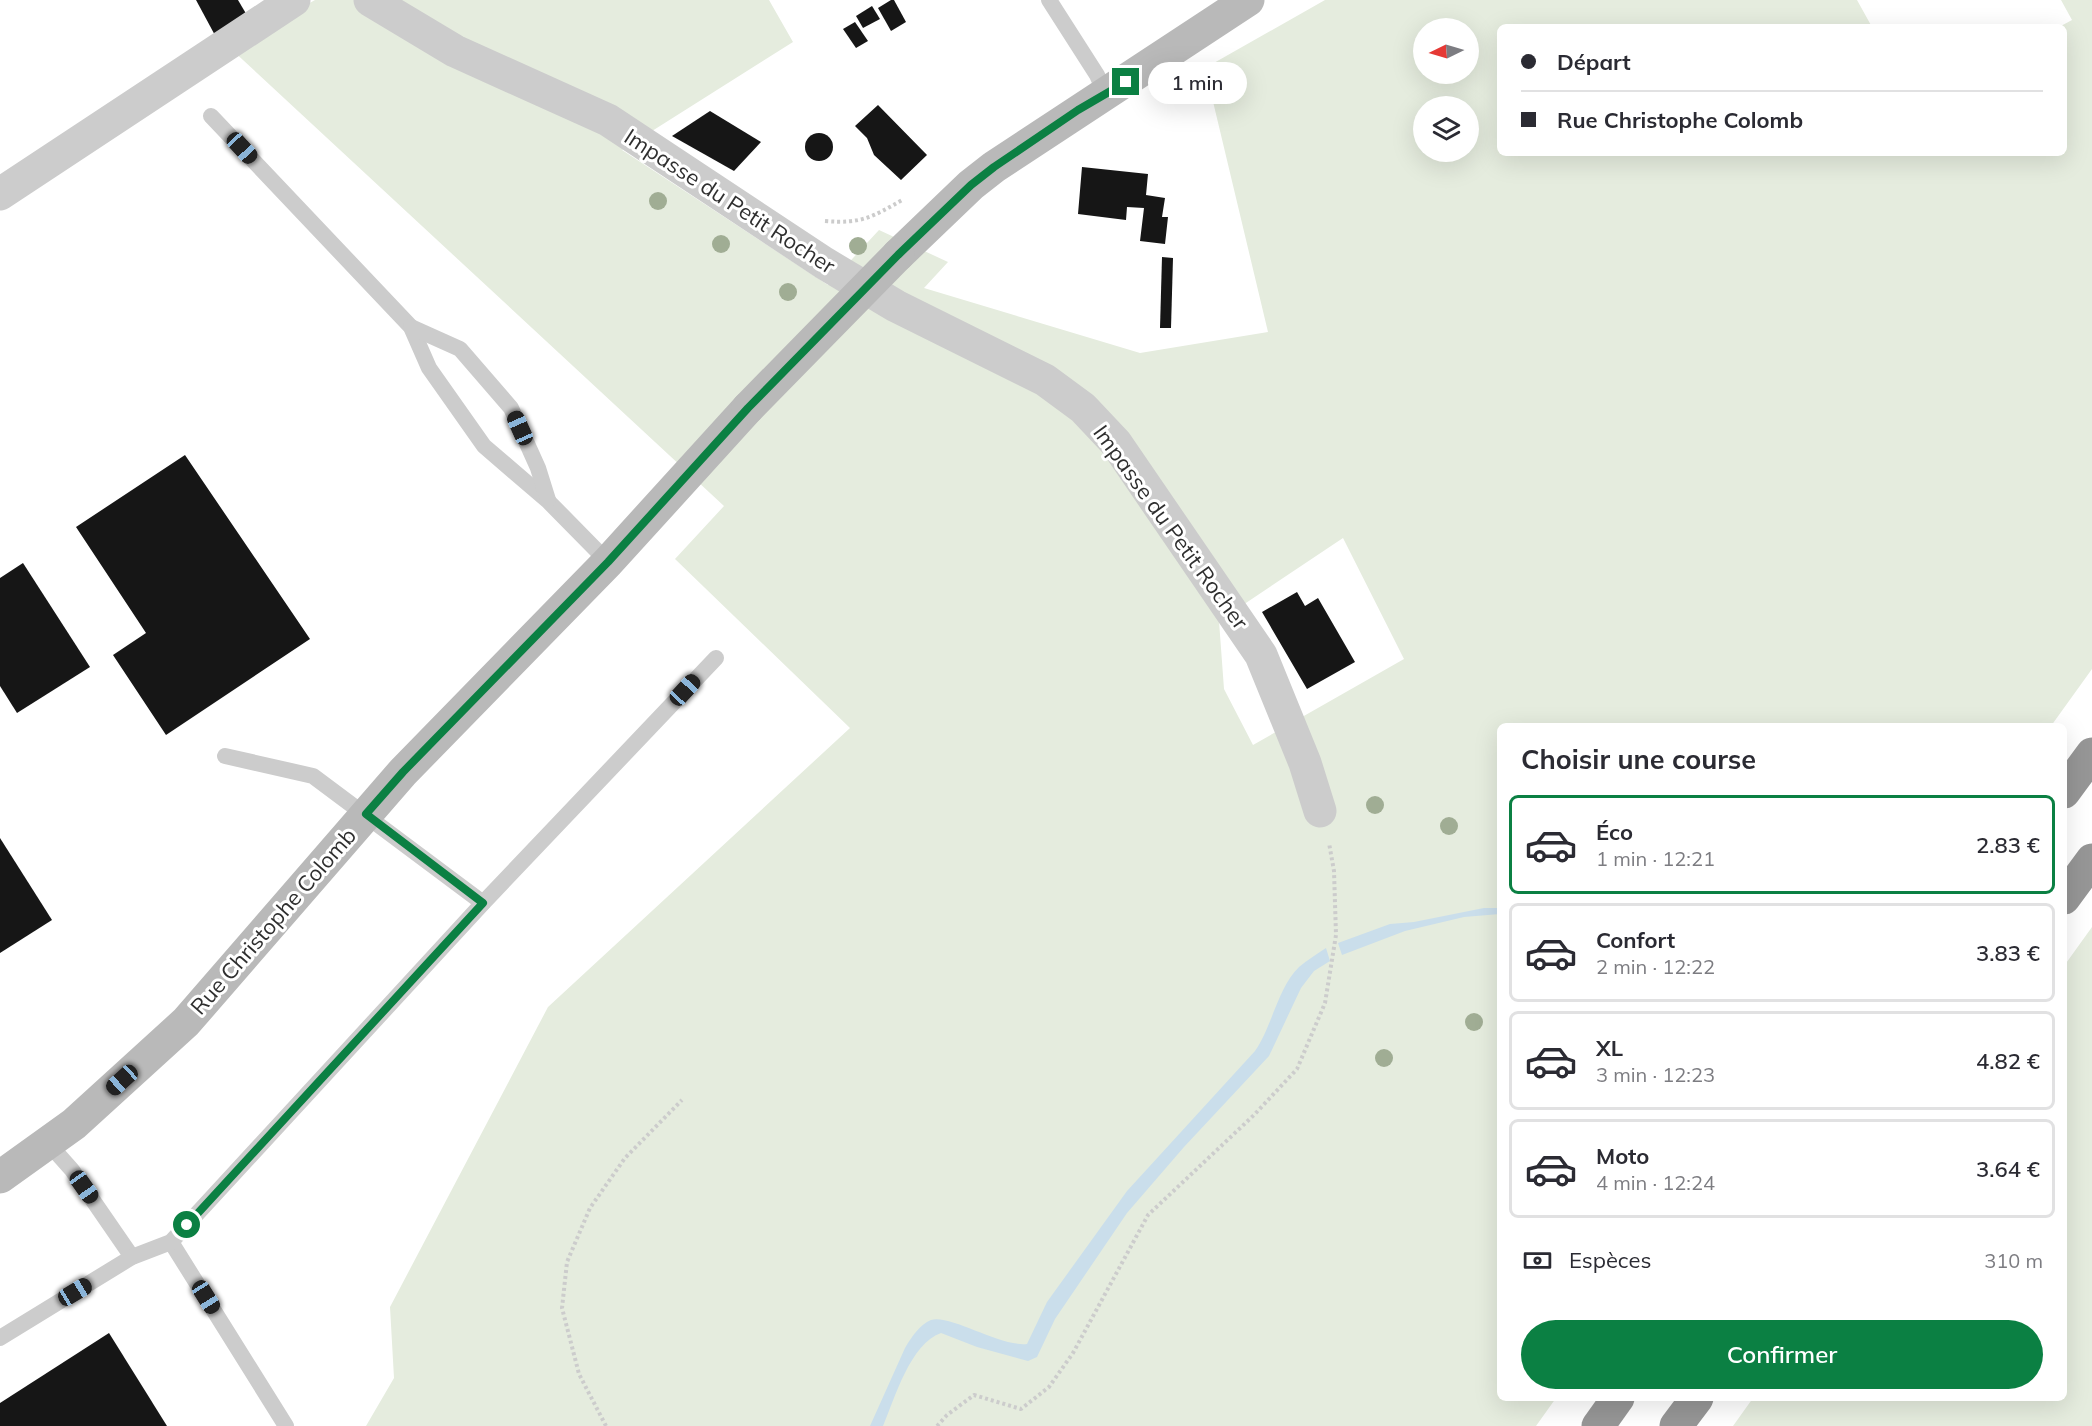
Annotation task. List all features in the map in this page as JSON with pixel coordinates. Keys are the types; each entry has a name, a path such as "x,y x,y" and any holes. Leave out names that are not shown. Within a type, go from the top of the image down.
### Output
{"highway":[{"path":"2067,788 2092,754"},
{"path":"2067,894 2092,860"},
{"path":"1598,1426 1616,1401"},
{"path":"1676,1426 1695,1401"}],"street":[{"path":"0,194 294,0"},
{"name":"Impasse du Petit Rocher","path":"370,0 455,51 608,120 824,263 896,306 1045,380 1083,408 1116,443 1261,655 1305,763 1320,811"},
{"name":"Rue Christophe Colomb","path":"0,1177 74,1124 186,1022 403,772 608,562 748,408 898,255 971,185 994,167 1078,110 1106,95 1239,3"}],"lane":[{"path":"1049,0 1097,75 1106,95"},
{"path":"211,116 411,327 429,368 484,446 548,501 608,562"},
{"path":"411,327 460,349 511,408 538,468 548,501"},
{"path":"0,1338 132,1257 171,1242 483,903 716,658"},
{"path":"225,756 313,776 483,903"},
{"path":"48,1143 72,1170 132,1257"},
{"path":"171,1242 286,1426"}],"path":[{"path":"822,221 849,223 870,218 907,197"},
{"path":"937,1426 947,1415 974,1395 1021,1409 1049,1387 1073,1353 1148,1215 1254,1115 1297,1069 1325,1003 1336,935 1334,871 1320,811"},
{"path":"606,1426 579,1374 562,1308 567,1262 590,1208 625,1158 682,1101"}],"shaded area":[{"path":"315,0 769,0 793,42 622,150 828,285 879,230 948,262 924,288 1140,353 1268,332 1205,68 1325,0 1857,0 1870,24 1497,24 1497,156 2067,156 2067,24 2065,24 2072,20 2061,0 2092,0 2092,669 2053,723 1497,723 1497,1401 1554,1401 1536,1426 366,1426 394,1378 390,1307 548,1007 850,728 675,559 724,506 230,48","holes":["1343,538 1404,659 1253,745 1224,689 1219,621"]},
{"path":"2092,927 2092,1426 1733,1426 1751,1401 2067,1401 2067,962"}],"water":[{"path":"1484,908 1497,908 1497,914 1464,917 1405,931 1342,955 1338,943 1390,924 1414,922"},
{"path":"1326,948 1330,961 1314,971 1301,988 1269,1056 1184,1147 1127,1213 1055,1319 1037,1357 1028,1361 977,1347 941,1333 930,1339 912,1360 898,1387 883,1426 870,1426 905,1348 916,1332 927,1322 939,1319 1003,1341 1027,1344 1047,1302 1127,1191 1255,1051 1292,975 1302,964"}],"building":[{"path":"196,0 238,0 248,17 217,39"},
{"path":"894,0 906,22 891,31 878,8"},
{"path":"872,6 880,19 863,28 856,16"},
{"path":"855,22 868,41 856,48 843,29"},
{"path":"878,105 927,155 901,180 874,155 867,138 855,126"},
{"path":"710,111 761,142 734,171 672,136"},
{"path":"819,133 829,137 833,147 829,157 819,161 809,157 805,147 809,137"},
{"path":"1082,167 1148,174 1146,195 1165,198 1162,217 1168,217 1165,244 1140,241 1144,208 1127,207 1126,220 1078,214"},
{"path":"1162,257 1173,258 1171,328 1160,328"},
{"path":"185,455 310,639 166,735 113,655 146,633 76,527"},
{"path":"23,563 90,667 17,713 0,686 0,578"},
{"path":"1297,592 1305,606 1318,598 1355,662 1307,689 1262,612"},
{"path":"0,838 52,920 0,953"},
{"path":"109,1333 167,1426 0,1426 0,1403"}],"route":[{"path":"187,1225 483,903 366,814 403,772 608,562 748,408 898,255 971,185 994,167 1078,110 1126,82"}]}
